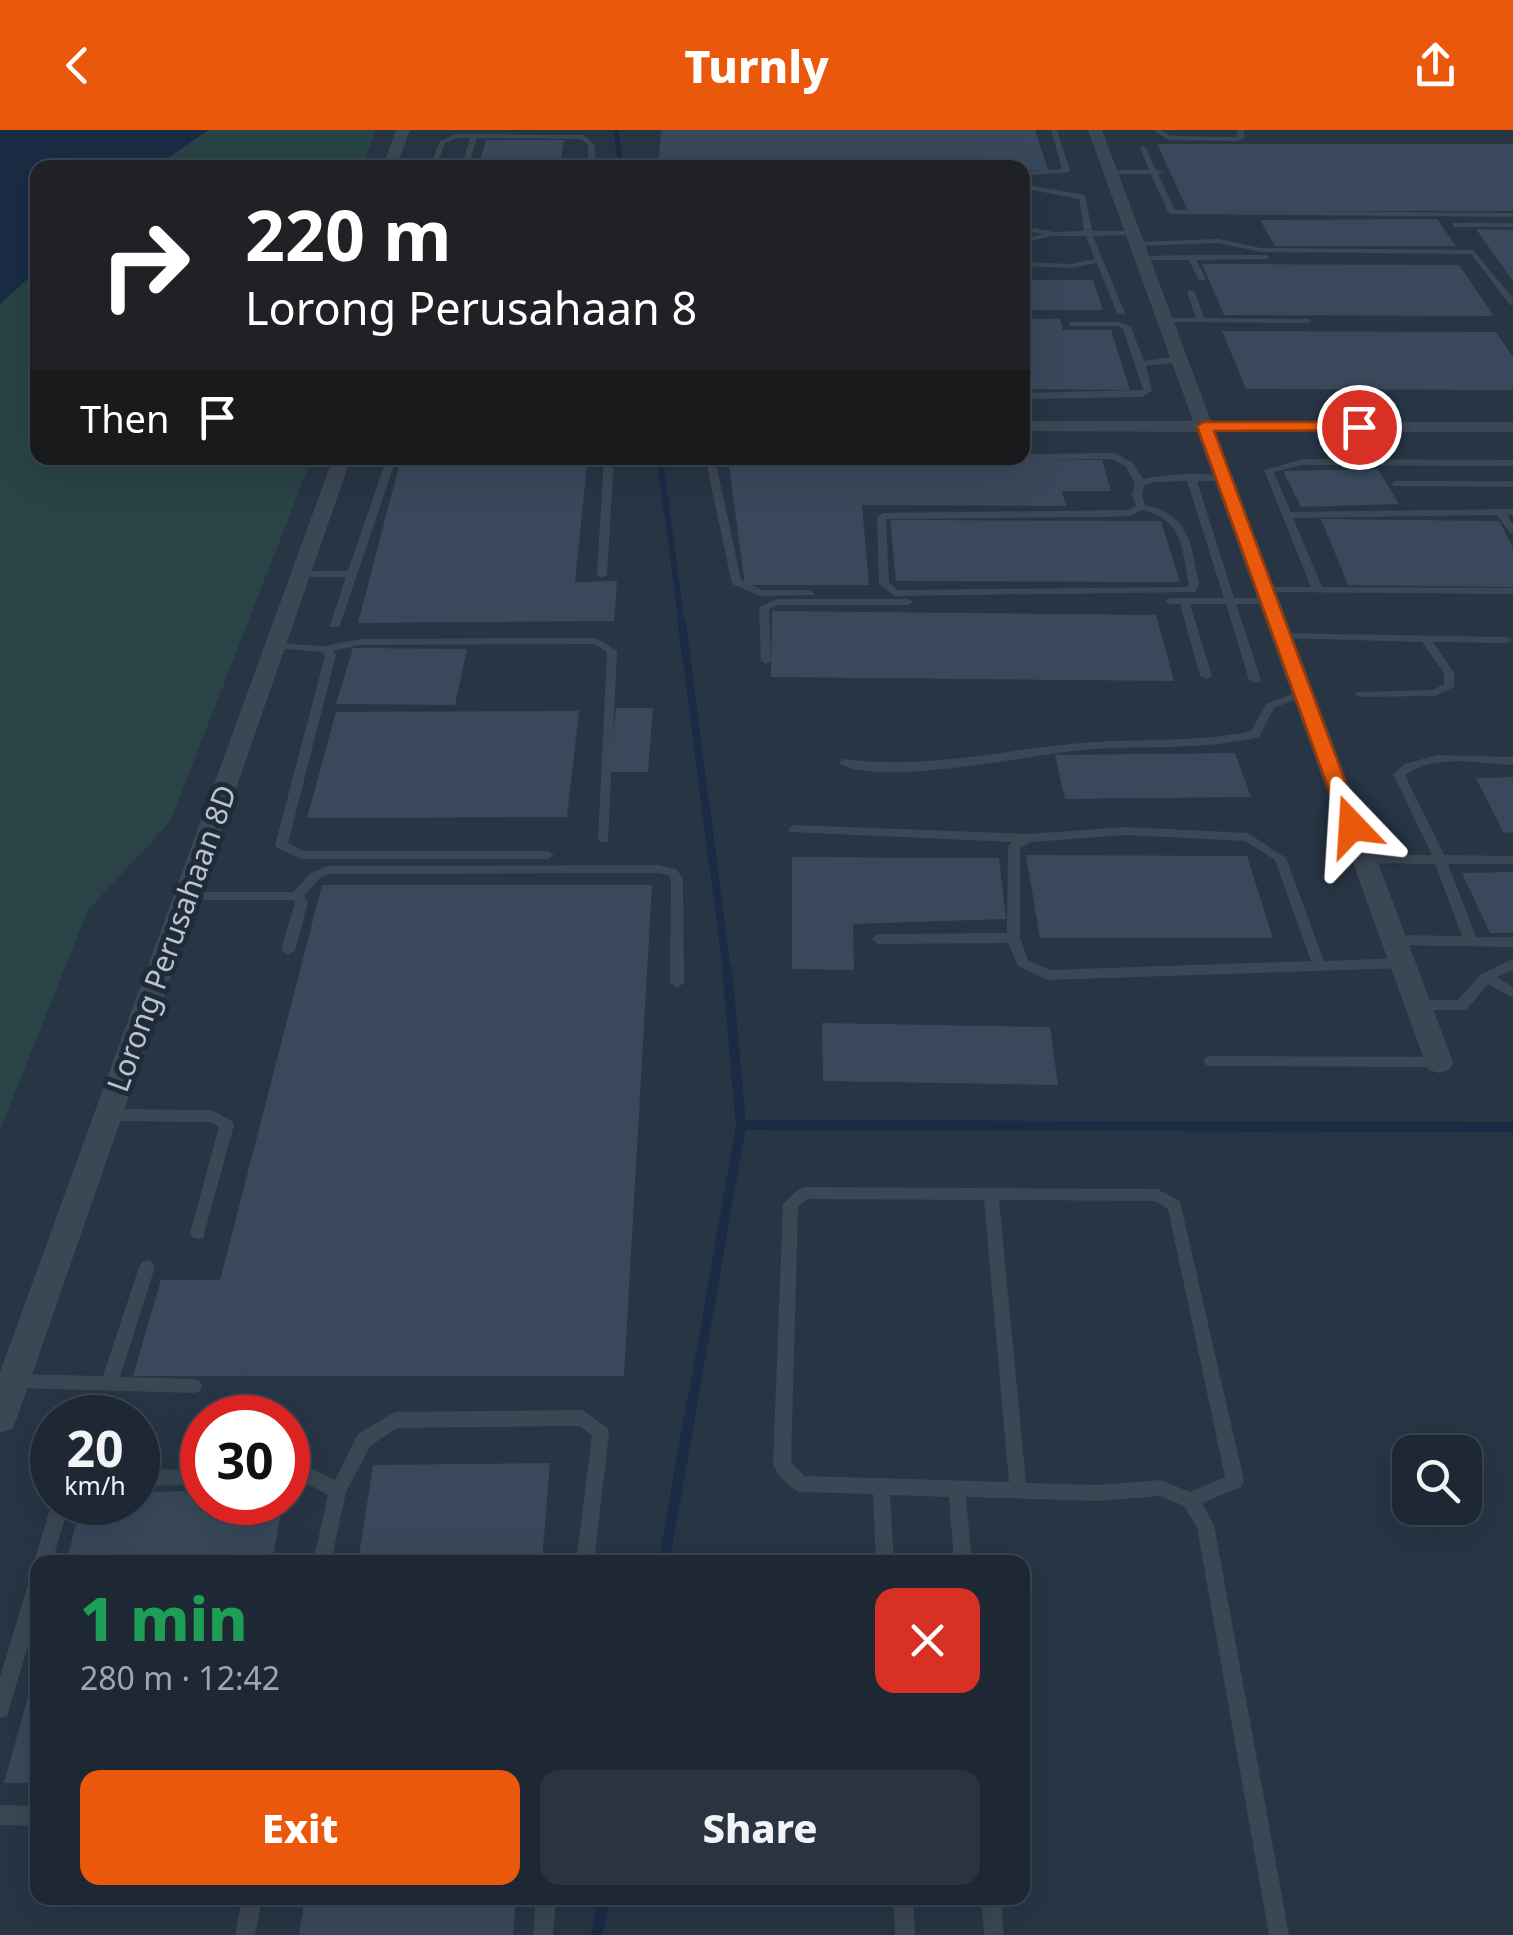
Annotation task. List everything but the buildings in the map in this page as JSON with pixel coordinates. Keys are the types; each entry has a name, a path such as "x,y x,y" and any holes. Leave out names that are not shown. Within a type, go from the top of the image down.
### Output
{"street":[{"path":"392,160 403,130"},
{"path":"1095,130 1440,1062"},
{"path":"1030,426 1513,427"},
{"name":"Lorong Perusahaan 8D","path":"0,1418 10,1376 108,1115 339,465"}],"lane":[{"path":"1030,173 1066,171 1054,130"},
{"path":"1157,130 1168,138 1215,134 1242,138 1240,130"},
{"path":"435,160 442,142 456,136 583,137 592,144 592,160"},
{"path":"466,160 474,136"},
{"path":"1144,148 1172,212 1513,215"},
{"path":"1110,172 1157,172"},
{"path":"1030,187 1082,196 1088,232 1121,313"},
{"path":"1456,225 1513,225"},
{"path":"1035,230 1054,234"},
{"path":"1030,238 1088,232 1191,258 1458,257"},
{"path":"1138,245 1218,241 1260,250 1473,252 1513,303"},
{"path":"1191,258 1202,280"},
{"path":"1030,264 1071,266 1100,260"},
{"path":"1191,292 1201,320"},
{"path":"1165,320 1308,321"},
{"path":"1030,396 1148,391 1127,328 1119,324 1072,324"},
{"path":"1141,364 1180,360"},
{"path":"1030,457 1115,456 1130,466 1140,483 1137,496 1141,506"},
{"path":"1318,591 1269,470 1303,462 1513,462"},
{"path":"335,625 389,465"},
{"path":"602,574 609,465"},
{"path":"712,465 736,582 760,593 895,593 1191,590 1194,584 1176,520 1165,511 1141,506 1130,512 1106,514 884,516 880,518 884,584 895,593"},
{"path":"1191,478 1255,680"},
{"path":"1140,483 1224,478"},
{"path":"1396,484 1513,484"},
{"path":"1500,512 1513,532"},
{"path":"1286,515 1513,512"},
{"path":"300,574 352,574"},
{"path":"766,660 764,607 777,602 1231,601 1318,591 1513,591"},
{"path":"1184,601 1206,676"},
{"path":"1282,636 1507,640"},
{"path":"1361,694 1435,693 1450,685 1449,673 1425,638"},
{"path":"275,645 325,649 360,642 596,641 612,651 604,840"},
{"path":"325,649 331,656 280,845 302,855 548,855"},
{"path":"844,763 878,770 982,761 1081,746 1214,744 1255,734 1270,706 1303,693"},
{"path":"1471,942 1440,860 1399,774 1408,764 1429,761 1513,761"},
{"path":"794,829 1028,838 1125,832 1248,837 1280,858 1319,964"},
{"path":"1028,838 1014,846 1013,938 1024,963 1048,974 1124,975 1403,962"},
{"path":"1364,860 1513,860"},
{"path":"296,896 315,876 328,870 658,868 677,878 677,984"},
{"path":"186,896 296,896 302,902 288,950"},
{"path":"878,938 1013,938"},
{"path":"1394,940 1513,942"},
{"path":"1418,1005 1462,1006 1486,977 1513,964"},
{"path":"1486,977 1513,993"},
{"path":"1211,1061 1440,1062"},
{"path":"108,1115 212,1116 227,1125 198,1233"},
{"path":"1190,1500 1235,1481 1176,1205 1158,1195 804,1192 791,1204 782,1465 800,1484 1098,1492 1160,1488 1190,1500 1205,1525 1279,1935"},
{"path":"991,1194 1018,1490"},
{"path":"110,1381 147,1267"},
{"path":"10,1376 194,1386"},
{"path":"324,1555 338,1491 364,1440 395,1420 583,1418 602,1433 586,1555"},
{"path":"310,1477 338,1491"},
{"path":"881,1486 885,1555"},
{"path":"957,1488 962,1555"},
{"path":"45,1555 54,1525"},
{"path":"0,1709 30,1608"},
{"path":"0,1816 30,1816"},
{"path":"245,1935 251,1905"},
{"path":"543,1935 545,1905"},
{"path":"903,1905 905,1935"},
{"path":"992,1905 994,1935"}],"green space":[{"path":"209,130 376,130 365,160 166,160"},
{"path":"30,276 30,465 309,465 170,822 88,910 0,1130 0,304"}],"water":[{"path":"0,130 209,130 164,160 30,160 30,276 0,304"}],"waterway":[{"path":"616,130 620,160"},
{"path":"661,465 682,627"},
{"path":"682,624 727,971"},
{"path":"727,968 741,1125"},
{"path":"693,1400 741,1125"},
{"path":"741,1125 1513,1127"},
{"path":"665,1555 693,1397"},
{"path":"597,1935 603,1905"}],"route":[{"path":"1352,826 1204,426 1359,427"}]}
